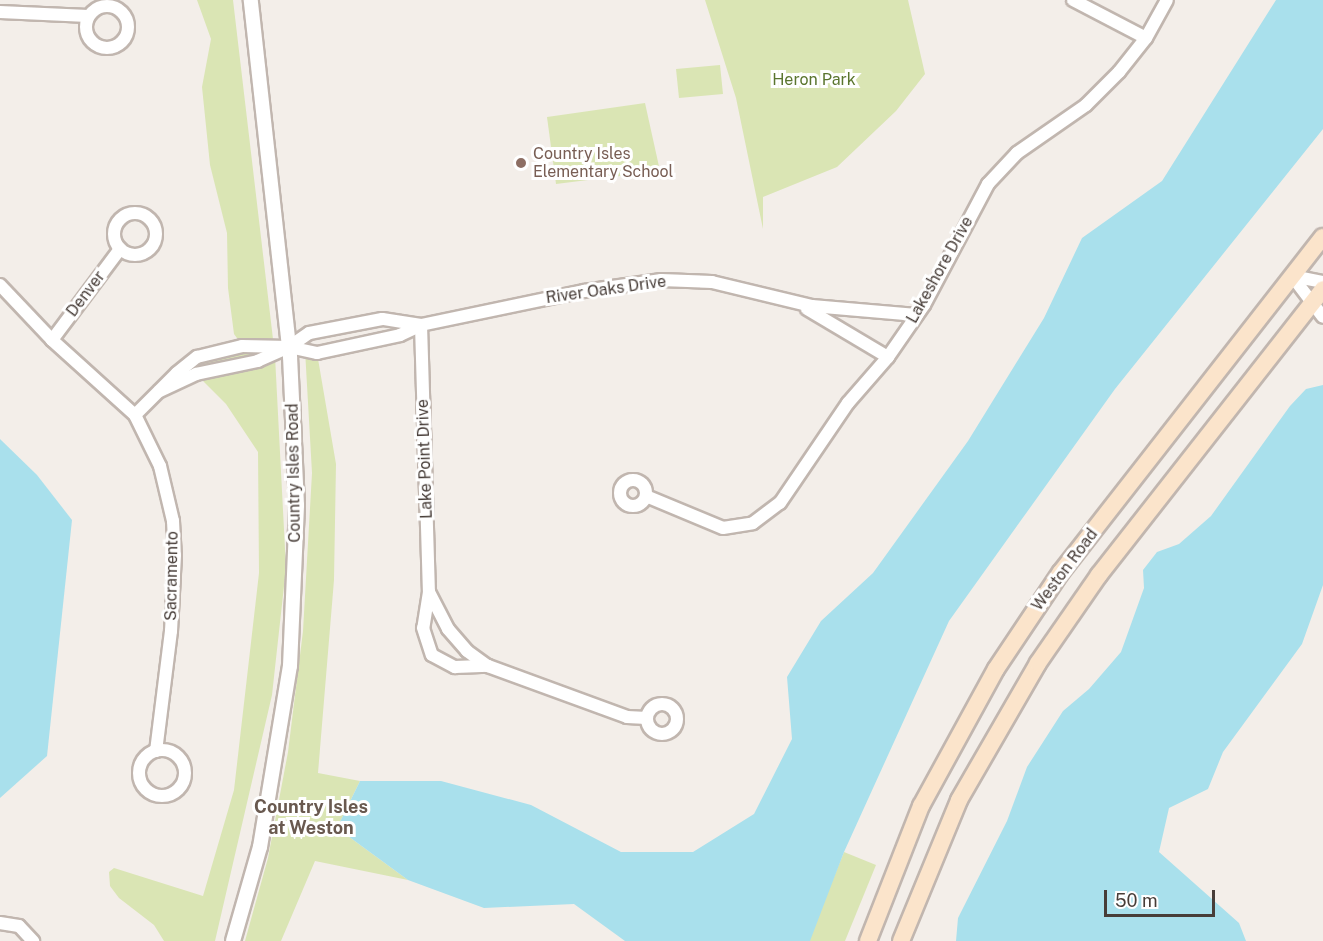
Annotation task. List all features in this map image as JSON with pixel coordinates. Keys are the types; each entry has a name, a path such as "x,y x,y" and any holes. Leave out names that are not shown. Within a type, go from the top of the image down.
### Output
{"main road":[{"name":"Weston Road","path":"868,941 921,806 996,669 1061,572 1323,237"},
{"name":"Weston Road","path":"901,941 959,800 1038,663 1094,583 1323,289"}],"street":[{"name":"Country Isles Road","path":"232,941 260,847 290,666 297,505 289,347 251,0"},
{"path":"1073,0 1146,38"},
{"name":"Lakeshore Drive","path":"646,496 723,528 753,523 780,503 848,404 888,357 917,315 988,184 1017,153 1086,105 1119,72 1146,38 1167,0"},
{"path":"0,12 88,16"},
{"name":"Denver","path":"52,339 120,249"},
{"path":"1292,276 1323,282"},
{"path":"1292,276 1323,317"},
{"name":"River Oaks Drive","path":"289,347 317,353 400,335 420,325 584,291 661,280 712,282 792,302 917,315"},
{"name":"Sacramento","path":"0,285 52,339 135,415 160,466 173,522 171,631 156,751"},
{"name":"River Oaks Drive","path":"792,302 888,357"},
{"name":"River Oaks Drive","path":"289,347 309,333 382,319 420,325"},
{"name":"Lake Point Drive","path":"420,325 429,592 423,628 432,655 455,667 488,666"},
{"path":"160,392 196,374 258,361 289,347"},
{"path":"135,415 197,357 220,349 289,347"},
{"name":"Lake Point Drive","path":"429,592 458,642 488,666 627,717 647,718"},
{"path":"0,923 19,926 33,941"}],"green space":[{"path":"197,0 233,0 275,356 286,568 272,695 215,941 164,941 154,925 119,898 110,886 109,872 114,868 203,896 234,790 259,573 258,452 226,404 196,374 184,372 197,357 242,345 234,334 228,288 227,233 210,165 202,87 211,39"},
{"name":"Heron Park","path":"705,0 908,0 925,74 896,111 837,167 763,197 763,229 736,98"},
{"path":"720,65 723,94 679,98 676,69"},
{"path":"645,103 660,171 556,184 547,117"},
{"path":"305,350 317,353 336,464 334,580 318,773 360,781 337,828 408,880 315,861 281,941 245,941 268,858 288,752 303,631 312,473"},
{"path":"844,852 876,865 845,941 808,941"}],"water":[{"path":"1276,0 1323,0 1323,129 1115,389 949,621 844,852 810,941 625,941 574,904 484,908 408,880 337,828 360,781 441,781 531,805 621,852 693,852 754,814 792,739 787,677 821,621 873,573 968,441 1044,318 1082,238 1162,181"},
{"path":"1323,385 1323,585 1302,644 1223,752 1208,789 1169,808 1159,852 1239,923 1246,941 956,941 958,918 1007,821 1027,767 1063,711 1089,689 1121,652 1144,588 1143,570 1157,552 1179,544 1211,516 1290,406 1306,389"},
{"path":"0,439 37,475 72,520 47,756 0,798"}],"place":[{"name":"Country Isles Elementary School","path":"521,163"}],"district":[{"name":"Country Isles at Weston","path":"311,818"}]}
